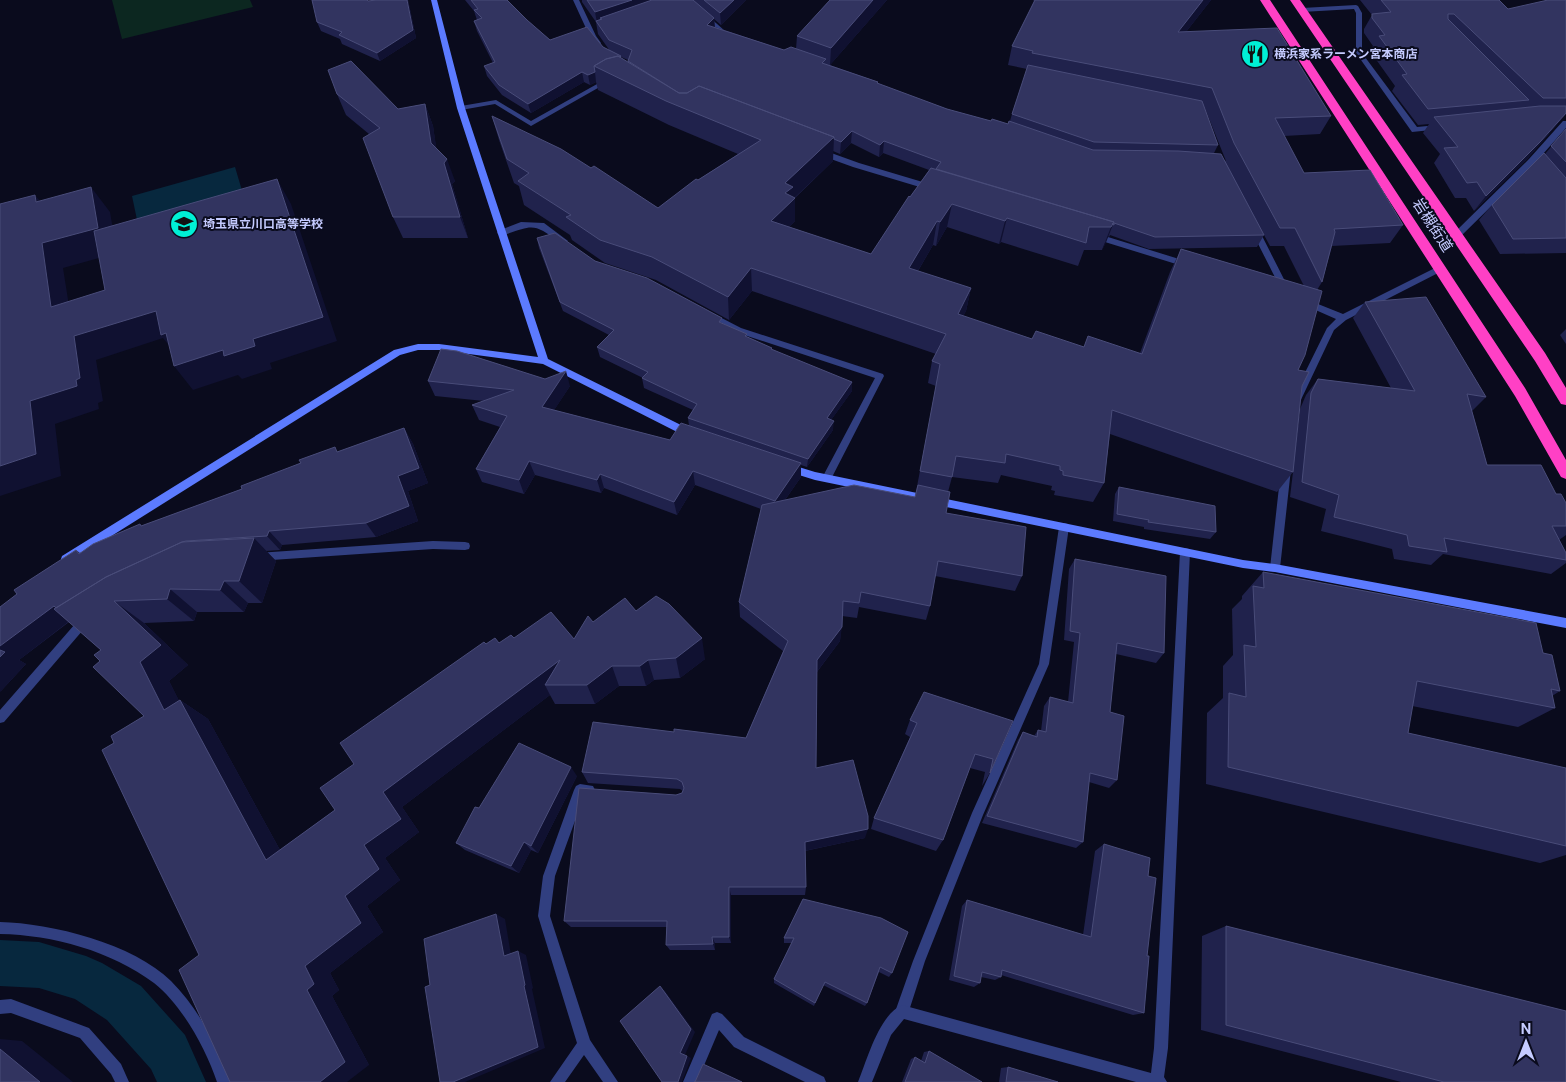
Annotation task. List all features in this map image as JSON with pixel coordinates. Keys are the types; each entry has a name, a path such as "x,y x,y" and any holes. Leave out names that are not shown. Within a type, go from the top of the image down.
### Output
{"highway":[{"name":"岩槻街道","path":"1266,0 1520,392 1566,473"},
{"name":"岩槻街道","path":"1295,0 1540,357 1566,400"}],"street":[{"path":"434,0 461,108 544,361"},
{"path":"576,0 590,30 603,49"},
{"path":"686,0 723,32 741,38"},
{"path":"1302,10 1356,8 1359,13 1358,54 1415,130 1443,127"},
{"path":"590,30 599,27"},
{"path":"461,108 496,102 531,124 607,80 615,78"},
{"path":"1556,117 1566,116"},
{"path":"1457,235 1535,164 1566,123"},
{"path":"810,148 856,165 940,190"},
{"path":"1250,221 1294,298"},
{"path":"501,233 522,225 541,225 571,246"},
{"path":"1089,235 1200,268"},
{"path":"1293,414 1293,408 1331,328 1343,318 1441,268"},
{"path":"1280,293 1343,318"},
{"path":"704,312 738,330 880,376 827,478"},
{"path":"60,562 397,352 418,347 439,347 544,361 694,436"},
{"path":"1275,568 1288,459"},
{"path":"778,464 815,476 1243,564 1275,568 1566,623"},
{"path":"865,1082 886,1030 902,1012 919,961 978,813 1044,664 1064,527"},
{"path":"245,558 433,545 465,546"},
{"path":"902,1012 1159,1082 1185,552"},
{"path":"0,718 79,627 100,614"},
{"path":"598,791 580,790 549,876 544,916 584,1044 611,1082"},
{"path":"0,928 56,934 112,952 159,980 181,1003 212,1050 224,1082"},
{"path":"0,1007 11,1006 84,1033 116,1069 122,1082"},
{"path":"690,1082 717,1019 739,1042 819,1082"},
{"path":"557,1082 584,1044"}],"green space":[{"path":"112,0 250,0 253,7 122,39"}],"water":[{"path":"235,167 246,204 140,234 132,196"}],"building":[{"path":"312,0 407,0 413,30 377,53 339,35 342,32 317,22"},
{"path":"471,0 507,0 550,40 587,27 603,47 621,56 606,59 594,66 595,72 588,75 582,72 528,104 499,85 484,66 495,62 474,21 482,18 474,10 478,9"},
{"path":"587,0 632,0 595,12"},
{"path":"652,0 693,0 714,18 707,25 784,50 791,47 826,59 822,63 878,82 947,109 991,121 992,119 1008,124 1009,121 1093,150 1178,151 1221,154 1264,235 1155,237 1114,223 1114,225 1112,224 1114,222 936,169 941,162 884,141 880,145 852,131 841,142 834,139 834,137 699,86 687,93 679,93 628,61 632,50 609,40 596,21"},
{"path":"704,0 734,0 720,13"},
{"path":"830,0 873,0 831,48 797,36"},
{"path":"1035,0 1203,0 1178,32 1277,28 1331,116 1275,118 1304,173 1370,170 1403,225 1334,229 1335,232 1322,282 1295,228 1280,228 1234,143 1212,88 1032,53 1033,51 1012,46"},
{"path":"1381,0 1499,0 1508,9 1548,0 1566,0 1566,98 1543,98 1454,14 1448,14 1448,19 1529,100 1428,109 1402,75 1407,74 1379,36 1385,35 1372,18 1372,14 1391,12"},
{"path":"618,56 679,93 687,93 699,86 834,137 785,183 793,187 785,193 795,198 771,221 871,254 909,196 931,168 1114,222 1111,227 1089,227 1086,243 1007,218 1005,221 952,204 940,222 937,221 909,268 971,288 958,314 1032,339 1036,331 1084,347 1088,336 1142,354 1181,249 1322,291 1305,355 1298,370 1309,372 1302,386 1293,472 1112,410 1104,483 1063,475 1060,466 1006,454 1005,463 956,456 952,477 920,471 940,364 932,361 946,334 751,268 728,297 652,257 600,240 566,217 571,215 518,181 529,173 507,159 492,116 561,149 591,168 594,166 658,208 696,179 698,180 761,140 666,101 594,66 606,59"},
{"path":"351,61 398,109 425,104 431,143 447,159 444,163 460,217 393,217 363,138 380,128 337,94 328,70"},
{"path":"1028,65 1202,101 1218,145 1094,142 1012,114"},
{"path":"1540,106 1566,106 1566,113 1486,196 1477,182 1467,183 1444,148 1458,147 1434,117"},
{"path":"1566,129 1566,162 1551,146"},
{"path":"1544,153 1566,178 1566,238 1513,239 1492,205"},
{"path":"277,179 323,317 253,339 255,346 224,356 223,350 174,366 166,333 161,335 156,311 74,336 80,378 76,380 77,386 30,401 36,454 0,466 0,204 35,195 36,202 91,187 98,228 42,243 51,307 105,290 94,231"},
{"path":"555,233 595,261 647,278 722,318 719,322 747,334 745,336 771,349 852,382 827,418 834,421 808,459 688,418 697,404 642,378 648,372 597,347 614,330 560,302 537,238"},
{"path":"1426,297 1486,397 1467,394 1487,465 1541,465 1556,494 1561,494 1566,503 1566,526 1552,526 1566,553 1566,560 1444,538 1447,552 1409,546 1407,535 1334,517 1339,495 1302,482 1311,393 1318,379 1415,391 1365,302"},
{"path":"441,349 457,351 545,379 566,371 542,407 670,440 681,423 801,463 775,501 693,471 674,502 600,474 597,480 529,461 519,480 476,469 507,416 472,405 514,390 428,381"},
{"path":"404,428 419,468 398,476 409,506 366,523 269,531 267,536 182,542 106,577 56,608 54,606 0,646 0,607 17,594 14,590 76,550 79,554 93,544 140,524 141,526 242,489 241,486 301,463 299,460 335,447 337,452"},
{"path":"854,485 915,497 918,485 950,492 946,513 1026,527 1022,576 938,561 930,606 861,592 859,603 843,601 842,627 817,660 816,768 853,760 868,816 868,829 805,842 806,887 729,887 729,937 712,937 713,944 666,945 667,921 564,921 579,788 676,795 682,793 684,788 682,782 677,779 582,772 593,722 674,732 674,729 746,738 788,641 739,602 762,505"},
{"path":"1119,487 1215,506 1216,532 1148,522 1149,520 1117,514"},
{"path":"254,538 239,581 224,581 220,590 170,589 167,599 114,601 161,645 140,662 164,710 180,700 266,860 335,810 320,788 354,764 340,743 484,642 486,644 495,638 499,643 511,635 514,638 551,612 574,639 588,616 593,622 625,598 636,611 656,596 669,604 702,638 676,658 648,660 640,666 612,666 587,685 545,685 560,660 383,792 401,819 364,845 379,869 345,896 361,923 305,966 314,984 307,990 345,1062 320,1082 230,1082 179,970 199,955 102,750 114,743 111,736 144,716 93,667 100,661 94,655 101,650 54,609 106,577 182,542"},
{"path":"1075,559 1166,576 1164,653 1117,643 1110,712 1124,716 1117,780 1090,773 1083,842 987,816 1023,732 1037,737 1038,730 1046,732 1050,697 1073,703 1080,633 1070,631"},
{"path":"1263,572 1536,623 1543,653 1552,655 1560,691 1551,689 1555,708 1417,681 1408,733 1566,768 1566,846 1228,767 1229,693 1246,697 1244,645 1256,647 1253,586 1264,588"},
{"path":"0,650 5,652 0,657"},
{"path":"924,692 1013,721 990,773 993,759 975,754 943,840 874,818 917,723 910,720"},
{"path":"519,743 571,767 531,846 524,842 511,866 456,843 475,807 479,808"},
{"path":"1104,844 1150,858 1148,876 1156,878 1147,956 1149,956 1144,1013 1002,970 1001,977 982,972 980,983 954,976 967,900 1091,937"},
{"path":"803,899 881,918 908,932 892,973 880,967 867,1003 825,982 815,1003 774,979 794,938 784,938"},
{"path":"496,914 504,956 518,951 538,1047 453,1082 440,1082 425,987 430,985 424,939"},
{"path":"1226,926 1566,1011 1566,1082 1444,1082 1226,1025"},
{"path":"660,986 691,1029 680,1053 687,1056 678,1082 662,1082 620,1021"},
{"path":"0,1049 40,1082 0,1082"},
{"path":"929,1051 982,1082 905,1082 915,1057 925,1063"},
{"path":"703,1064 742,1082 695,1082"},
{"path":"1008,1067 1058,1082 1006,1082"}],"waterway":[{"path":"0,963 39,965 86,979 124,1003 168,1052 182,1082"}],"place":[{"name":"横浜家系ラーメン宮本商店","path":"1255,54"},
{"name":"埼玉県立川口高等学校","path":"184,224"}]}
